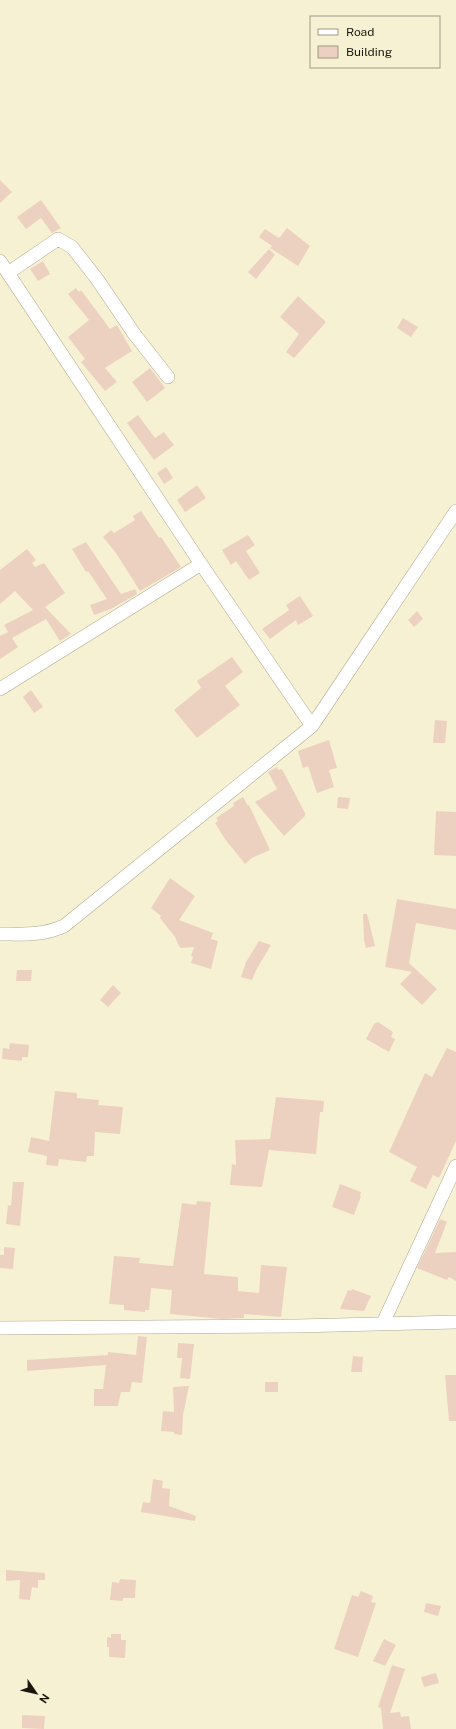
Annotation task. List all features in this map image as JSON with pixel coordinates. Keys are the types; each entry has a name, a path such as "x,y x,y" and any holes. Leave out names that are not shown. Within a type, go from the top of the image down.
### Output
{"street":[{"path":"8,273 58,239 72,247 97,279 135,335 168,377"},
{"path":"0,261 201,564 312,726"},
{"path":"0,934 34,934 50,932 64,926 312,726 456,511"},
{"path":"0,689 201,564"},
{"path":"383,1323 456,1166"},
{"path":"0,1328 297,1326 456,1322"}],"building":[{"path":"0,180 12,192 0,203"},
{"path":"41,200 61,228 52,233 41,218 26,229 17,217"},
{"path":"287,228 310,246 298,266 270,248 272,246 259,237 265,229 279,238"},
{"path":"269,249 275,255 256,279 248,272"},
{"path":"43,261 50,274 38,281 30,269"},
{"path":"76,288 79,292 81,290 110,329 117,325 132,351 105,368 117,382 105,391 81,362 85,359 68,337 89,320 68,294"},
{"path":"298,296 326,322 294,358 286,352 299,334 280,317"},
{"path":"403,318 418,327 411,337 397,328"},
{"path":"150,368 165,388 147,402 132,382"},
{"path":"138,415 155,438 164,432 174,445 154,460 127,423"},
{"path":"166,467 173,478 164,484 157,473"},
{"path":"197,485 206,498 185,512 177,500"},
{"path":"141,511 181,567 140,591 116,553 103,537 111,530 114,533 135,520 133,516"},
{"path":"248,535 255,545 246,551 260,573 249,580 236,561 231,565 222,550"},
{"path":"86,542 121,594 135,589 137,594 111,609 94,615 90,605 107,599 88,571 86,572 72,549"},
{"path":"27,549 36,560 32,563 35,567 44,563 65,593 45,607 71,634 60,641 46,619 12,638 18,647 0,659 0,636 8,632 4,625 33,610 15,591 0,604 0,570"},
{"path":"300,596 313,616 298,625 296,620 270,639 262,629 289,610 286,605"},
{"path":"417,611 423,619 414,627 408,620"},
{"path":"232,657 243,672 225,686 240,705 197,738 174,710 201,688 197,681"},
{"path":"31,690 43,707 34,713 23,697"},
{"path":"435,720 447,721 445,743 433,743"},
{"path":"329,740 337,768 329,770 334,787 317,793 308,766 303,768 298,751"},
{"path":"277,767 278,770 282,769 305,813 305,816 284,836 255,802 277,789 268,772"},
{"path":"243,797 248,806 249,805 270,850 252,858 245,864 225,839 215,823 218,821 216,818 234,806 233,803"},
{"path":"338,797 350,798 348,809 337,808"},
{"path":"436,811 456,812 456,856 434,855"},
{"path":"170,878 195,896 179,920 213,933 211,939 218,941 211,969 191,963 193,957 191,956 194,947 181,948 175,937 160,918 161,916 151,908"},
{"path":"397,899 456,909 456,930 416,923 409,963 437,989 422,1005 400,984 412,972 385,967"},
{"path":"363,914 367,914 375,946 366,948 364,940"},
{"path":"259,941 271,945 256,970 252,980 241,977 246,962"},
{"path":"17,970 32,970 31,981 16,981"},
{"path":"113,985 121,993 108,1007 100,1000"},
{"path":"378,1022 393,1032 391,1037 395,1039 389,1052 366,1039 374,1024"},
{"path":"10,1043 29,1045 28,1057 22,1057 22,1061 2,1059 3,1048 9,1049"},
{"path":"447,1048 456,1052 456,1141 439,1178 433,1175 426,1189 410,1181 417,1167 389,1152 425,1073 432,1077"},
{"path":"55,1091 77,1093 77,1098 99,1100 98,1105 123,1107 120,1134 95,1132 94,1156 87,1156 86,1162 59,1159 58,1166 46,1165 47,1156 28,1152 31,1137 49,1141"},
{"path":"276,1097 324,1101 323,1112 320,1112 316,1154 269,1150 262,1187 230,1185 232,1164 236,1165 235,1140 270,1139"},
{"path":"13,1182 24,1182 20,1226 6,1224 8,1205 11,1206"},
{"path":"340,1184 361,1192 354,1215 332,1207"},
{"path":"197,1201 211,1202 204,1274 238,1277 238,1291 259,1293 261,1265 287,1267 281,1317 244,1314 244,1318 222,1319 170,1314 172,1290 151,1288 149,1310 145,1310 145,1312 124,1310 124,1305 109,1304 114,1256 140,1258 139,1263 173,1266 182,1203 196,1205"},
{"path":"440,1219 447,1222 435,1253 456,1252 456,1281 449,1277 447,1280 417,1268"},
{"path":"4,1247 15,1248 13,1269 0,1268 0,1255 4,1255"},
{"path":"352,1289 371,1296 364,1311 340,1309 348,1290 351,1291"},
{"path":"138,1336 147,1337 142,1383 132,1382 130,1392 121,1392 118,1406 94,1406 94,1389 103,1389 106,1365 27,1371 27,1360 108,1355 108,1352 136,1355"},
{"path":"178,1343 194,1344 190,1379 180,1378 182,1358 177,1358"},
{"path":"353,1356 363,1357 362,1372 351,1372"},
{"path":"445,1375 456,1375 456,1421 449,1421"},
{"path":"265,1382 278,1382 278,1392 265,1392"},
{"path":"189,1386 183,1415 182,1435 174,1434 174,1432 161,1431 163,1411 174,1412 173,1387"},
{"path":"153,1479 163,1481 162,1488 170,1489 169,1506 196,1516 195,1521 141,1512 143,1502 150,1503"},
{"path":"6,1570 45,1573 45,1580 38,1580 38,1588 32,1587 30,1600 19,1599 20,1580 6,1581"},
{"path":"120,1579 136,1580 135,1598 123,1598 123,1601 110,1600 112,1582 119,1583"},
{"path":"361,1591 373,1596 371,1602 376,1603 358,1657 334,1649 352,1595 358,1597"},
{"path":"426,1603 441,1606 438,1616 424,1612"},
{"path":"111,1634 121,1634 121,1640 126,1640 125,1658 109,1657 107,1637 111,1638"},
{"path":"384,1639 396,1645 385,1666 373,1661"},
{"path":"392,1665 405,1669 390,1713 400,1712 401,1717 409,1716 411,1729 383,1729 381,1708 378,1707"},
{"path":"436,1673 439,1683 424,1687 421,1677"},
{"path":"22,1715 45,1716 44,1729 22,1728"}]}
